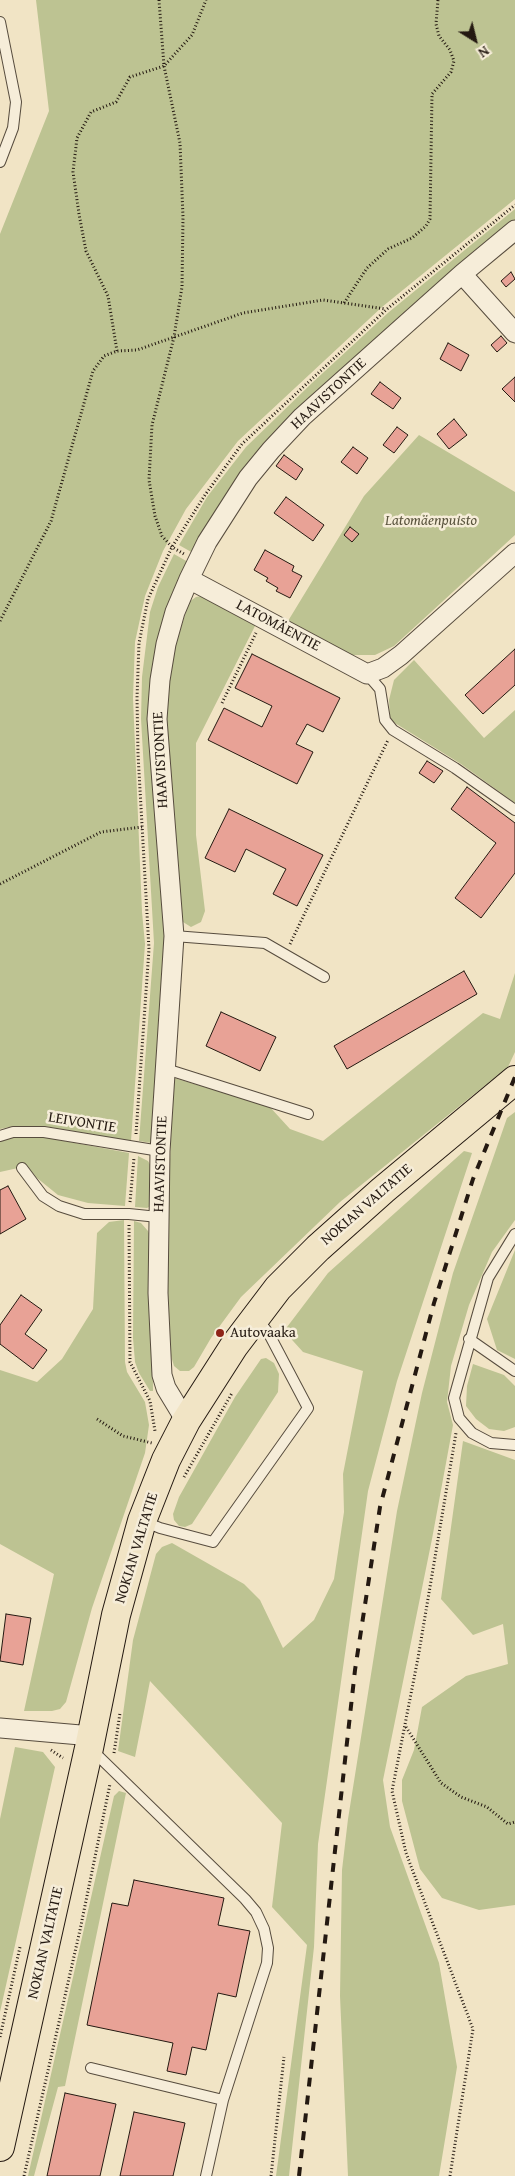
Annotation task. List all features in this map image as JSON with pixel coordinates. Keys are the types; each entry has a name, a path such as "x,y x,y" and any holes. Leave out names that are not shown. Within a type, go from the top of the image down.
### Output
{"main road":[{"name":"NOKIAN VALTATIE","path":"0,2147 90,1742 116,1615 142,1521 166,1460 186,1421 234,1346 278,1288 325,1242 383,1190 515,1080"}],"street":[{"name":"HAAVISTONTIE","path":"186,1421 166,1388 162,1375 158,1293 160,1151 174,936 157,719 160,680 166,644 189,579 229,507 248,478 271,450 302,417 462,274 515,230"},
{"path":"462,274 515,333"},
{"path":"366,674 383,668 401,655 515,552"},
{"name":"LATOMÄENTIE","path":"189,579 366,674"},
{"path":"0,1728 90,1742"}],"lane":[{"path":"0,22 16,102 13,128 0,162"},
{"path":"0,71 12,77"},
{"path":"366,674 380,689 386,720 393,730 455,768 515,810"},
{"path":"174,936 265,944 324,977"},
{"path":"166,1069 308,1114"},
{"name":"LEIVONTIE","path":"0,1136 13,1132 44,1132 160,1151"},
{"path":"22,1168 43,1196 59,1206 84,1214 129,1214 158,1217"},
{"path":"515,1234 488,1278 469,1339 454,1398 459,1418 472,1433 491,1443 515,1445"},
{"path":"142,1521 160,1528 214,1542 308,1408 269,1334 256,1316"},
{"path":"469,1339 515,1371"},
{"path":"90,1742 112,1770 245,1898 256,1912 264,1929 268,1948 267,1963 223,2100 206,2176"},
{"path":"91,2068 223,2100"}],"path":[{"path":"159,0 164,66 180,143 183,217 182,288 174,337 152,425 149,480 155,516 162,536 172,547"},
{"path":"117,351 108,296 86,251 78,214 73,172 77,138 91,112 116,102 130,77 164,66 192,35 206,0"},
{"path":"344,303 367,268 388,249 412,238 426,226 430,219 432,94 451,72 454,61 450,50 439,36 436,24 438,0"},
{"path":"150,1401 130,1362 129,1214 136,1147 149,949 138,754 139,643 148,599 172,547 205,495 242,444 387,309 515,205"},
{"path":"0,621 51,520 93,371 104,356 117,351 138,350 242,312 323,300 387,309"},
{"path":"222,703 263,619"},
{"path":"285,955 393,730"},
{"path":"0,884 101,832 142,827"},
{"path":"184,1478 235,1388"},
{"path":"450,2176 473,2028 406,1853 392,1791 406,1726 406,1713 420,1648 459,1418"},
{"path":"98,1419 123,1436 153,1443"},
{"path":"24,2176 109,1796 120,1712"},
{"path":"406,1726 441,1783 460,1797 487,1807 508,1824 515,1822"},
{"path":"271,2176 284,2058"}],"green space":[{"path":"36,0 515,0 515,199 382,307 238,441 186,509 163,551 145,596 135,642 133,698 145,944 131,1141 44,1126 14,1126 0,1129 0,234 49,111"},
{"path":"515,209 515,221 456,268 297,413 193,553 179,545 207,497 246,447 389,312"},
{"name":"Latomäenpuisto","path":"419,435 515,492 515,535 394,646 375,655 351,655 288,621 364,496"},
{"path":"174,554 188,562 164,622 167,943 152,1143 139,1141 154,943 141,719 142,677 150,612 158,587"},
{"path":"202,596 256,624 196,743 196,835 205,911 201,922 191,927 183,922 169,805 165,733 167,689 176,644 189,602 196,597"},
{"path":"414,660 484,738 515,710 515,803 461,764 390,720 389,700 394,680"},
{"path":"515,973 515,1052 508,1067 340,1202 241,1297 211,1338 194,1367 189,1371 180,1371 174,1366 171,1356 167,1221 174,1078 269,1106 290,1129 323,1141 483,1013 500,1019"},
{"path":"515,1112 515,1220 492,1252 469,1305 451,1366 447,1402 453,1425 383,1780 390,1827 439,1963 457,2067 439,2176 348,2176 340,1996 342,1870 348,1819 397,1511 422,1393 453,1273 507,1118"},
{"path":"15,1137 43,1137 129,1153 125,1206 88,1203 58,1195 37,1178 27,1166 0,1172 0,1141"},
{"path":"464,1151 472,1153 397,1381 368,1491 318,1844 314,1947 289,2176 276,2176 307,1945 272,1907 282,1823 150,1681 135,1757 118,1751 133,1640 156,1554 162,1547 172,1543 244,1584 260,1600 283,1648 314,1620 334,1579 344,1512 343,1474 363,1371 303,1352 284,1331 328,1273"},
{"path":"138,1156 148,1161 152,1168 151,1206 147,1208 135,1207"},
{"path":"124,1220 125,1362 127,1372 145,1402 149,1425 145,1453 92,1608 66,1702 60,1709 52,1711 24,1711 54,1574 0,1544 0,1370 37,1382 62,1359 93,1309 97,1233 109,1222"},
{"path":"134,1221 141,1223 148,1231 152,1240 153,1391 150,1391 139,1373 135,1362 133,1338"},
{"path":"515,1250 515,1359 497,1350 487,1319"},
{"path":"266,1358 274,1363 279,1374 278,1392 192,1524 185,1527 179,1526 174,1520 173,1514 179,1497 235,1397 261,1359"},
{"path":"473,1364 504,1375 515,1386 515,1427 504,1431 489,1429 476,1419 466,1406 467,1386"},
{"path":"463,1441 515,1460 515,1905 479,1910 442,1898 420,1869 402,1801 402,1780 414,1750 422,1707 466,1676 508,1664 503,1624 473,1635 441,1599"},
{"path":"15,1747 43,1752 55,1767 0,2012 0,1819"},
{"path":"119,1791 126,1793 65,2086 58,2087 34,2176 28,2176 114,1796"}],"building":[{"path":"511,272 515,279 506,287 501,281"},
{"path":"501,336 507,343 497,352 491,345"},
{"path":"448,343 469,355 461,371 440,359"},
{"path":"515,377 515,402 502,389"},
{"path":"380,382 401,398 393,409 371,394"},
{"path":"454,419 467,435 449,449 437,434"},
{"path":"397,427 408,435 394,453 383,445"},
{"path":"353,447 368,458 357,474 341,462"},
{"path":"284,455 303,469 296,480 276,466"},
{"path":"286,497 324,525 313,541 274,513"},
{"path":"350,527 359,534 352,542 344,535"},
{"path":"265,550 294,566 292,571 302,576 290,598 276,591 278,588 266,581 268,578 254,570"},
{"path":"515,649 515,685 483,714 465,695"},
{"path":"252,654 340,698 323,732 307,724 296,744 313,752 297,784 208,740 224,708 262,727 272,706 235,688"},
{"path":"427,761 443,771 434,783 419,773"},
{"path":"467,787 515,823 515,873 481,918 455,898 496,843 451,809"},
{"path":"229,809 323,855 297,906 273,894 286,869 246,849 235,872 205,858"},
{"path":"464,971 477,994 347,1069 334,1046"},
{"path":"221,1012 276,1037 260,1071 206,1046"},
{"path":"8,1186 26,1219 0,1234 0,1190"},
{"path":"21,1295 42,1310 25,1334 47,1350 33,1369 0,1344 0,1325"},
{"path":"6,1614 31,1618 23,1665 0,1661"},
{"path":"134,1880 224,1898 218,1925 250,1931 236,1997 218,1993 206,2050 192,2047 186,2075 167,2071 173,2043 87,2025 112,1903 128,1906"},
{"path":"65,2093 116,2104 100,2176 47,2176"},
{"path":"134,2112 185,2123 173,2176 120,2176"}],"railway":[{"path":"299,2176 355,1670 380,1507 434,1303 473,1179 515,1077"}],"place":[{"name":"Autovaaka","path":"220,1333"}]}
